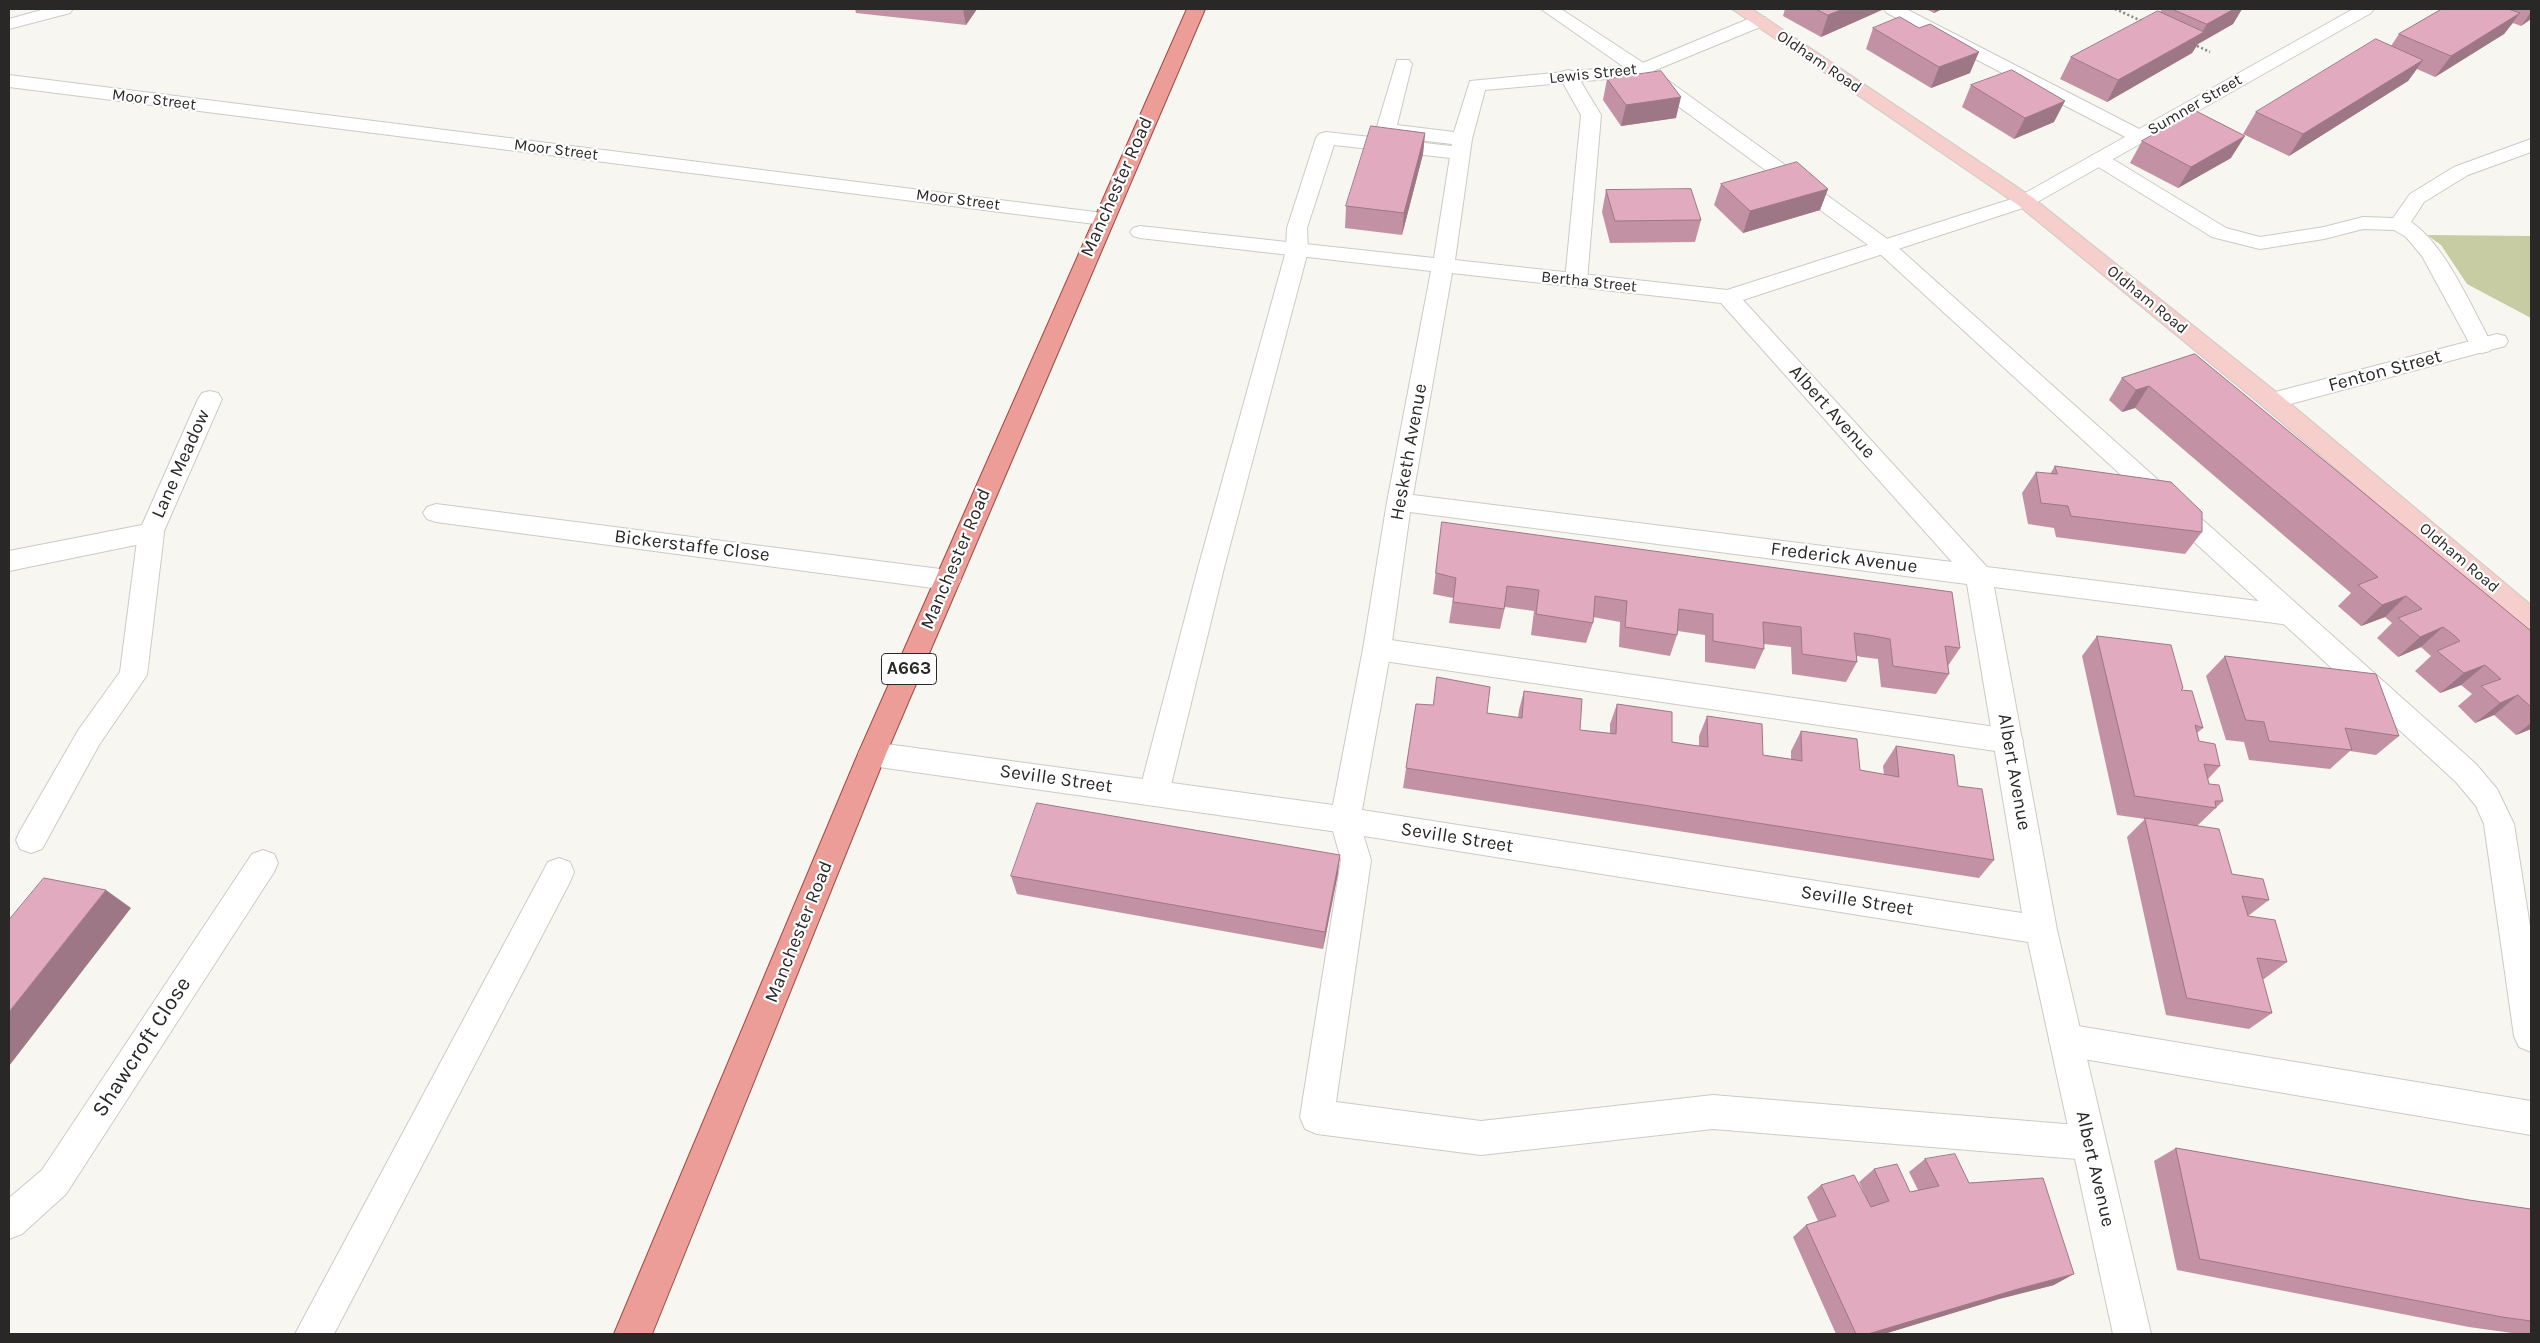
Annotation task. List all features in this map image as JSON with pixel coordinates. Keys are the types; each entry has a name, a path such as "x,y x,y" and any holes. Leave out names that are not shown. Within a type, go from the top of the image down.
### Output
{"main road":[{"name":"Manchester Road","path":"633,1334 872,754 1103,219 1196,9"},
{"name":"Oldham Road","path":"1750,13 2026,201 2272,401 2531,620"}],"street":[{"path":"9,24 64,9"},
{"path":"1550,9 1641,70 1886,248 2466,773 2487,798 2500,824 2531,1036"},
{"path":"1893,9 2140,137"},
{"name":"Sumner Street","path":"2026,201 2365,9"},
{"name":"Lewis Street","path":"1477,85 1641,70 1750,13"},
{"path":"1403,64 1386,130 1461,146"},
{"path":"1568,76 1591,115 1576,280"},
{"name":"Moor Street","path":"9,81 1103,219"},
{"name":"Hesketh Avenue","path":"1345,820 1377,649 1399,502 1443,266 1461,146 1477,85"},
{"path":"1154,793 1211,568 1297,250 1297,228 1326,138 1461,146"},
{"path":"2100,160 2219,233 2260,243 2324,233 2363,223 2399,224 2417,198 2461,171 2531,145"},
{"name":"Bertha Street","path":"1140,232 1728,296 1886,248 2026,201"},
{"name":"Fenton Street","path":"2272,401 2489,343 2431,254 2413,233 2399,224"},
{"name":"Albert Avenue","path":"1728,296 1979,575 2041,930 2132,1334"},
{"name":"Lane Meadow","path":"9,560 151,533 210,400"},
{"name":"Frederick Avenue","path":"1399,502 2290,615"},
{"name":"Bickerstaffe Close","path":"436,513 948,580"},
{"path":"31,840 89,737 133,675 151,533"},
{"path":"1377,649 2009,741"},
{"name":"Seville Street","path":"872,754 1345,820 2041,930"},
{"path":"1345,820 1356,860 1317,1118 1481,1138 1713,1112 2089,1143"},
{"name":"Shawcroft Close","path":"9,1220 54,1182 263,862"},
{"path":"314,1334 559,872"},
{"path":"2066,1040 2531,1118"}],"path":[{"path":"2115,9 2150,25"},
{"path":"2193,44 2253,72"}],"green space":[{"path":"2427,235 2531,236 2531,318 2467,284 2441,245"}],"building":[{"path":"1816,9 1843,9 1828,15"},
{"path":"2172,9 2234,9 2207,24"},
{"path":"2442,9 2508,9 2520,13 2451,56 2399,34"},
{"path":"2158,11 2204,32 2118,80 2071,57"},
{"path":"1900,17 1919,28 1930,24 1979,52 1939,67 1873,28"},
{"path":"2376,39 2423,60 2303,134 2256,112"},
{"path":"2012,70 2065,101 2025,118 1971,85"},
{"path":"1661,71 1681,97 1626,105 1607,79"},
{"path":"2196,111 2245,136 2191,167 2142,141"},
{"path":"1371,126 1425,133 1404,213 1346,206"},
{"path":"1797,162 1828,189 1750,211 1721,184"},
{"path":"1691,189 1701,220 1615,221 1606,190"},
{"path":"2195,354 2531,631 2531,707 2518,695 2500,703 2481,686 2501,679 2485,665 2464,673 2437,651 2460,641 2455,636 2443,627 2420,637 2398,618 2422,609 2406,596 2382,605 2358,585 2378,577 2149,386 2136,390 2122,378"},
{"path":"2055,466 2171,482 2202,512 2202,532 2071,516 2068,506 2041,503 2036,472 2057,474"},
{"path":"1442,522 1952,592 1960,648 1945,646 1949,674 1893,666 1890,639 1854,633 1857,662 1802,654 1801,627 1763,622 1764,649 1713,641 1713,614 1679,609 1677,635 1625,627 1627,601 1595,596 1593,623 1536,614 1539,590 1507,586 1504,609 1453,602 1456,578 1436,573"},
{"path":"2097,636 2171,645 2183,688 2181,690 2192,691 2203,728 2195,725 2199,741 2215,744 2220,766 2204,764 2209,784 2219,785 2223,801 2215,801 2216,808 2135,796"},
{"path":"2225,656 2376,674 2399,736 2345,728 2352,750 2269,741 2264,722 2246,720"},
{"path":"1437,677 1490,687 1487,713 1522,718 1524,691 1582,699 1580,730 1616,734 1617,704 1672,712 1672,742 1691,745 1708,747 1707,716 1762,724 1763,755 1802,761 1801,731 1857,739 1860,770 1899,777 1896,746 1954,755 1958,786 1982,789 1994,860 1406,768 1416,704 1433,705"},
{"path":"1037,803 1340,855 1325,932 1011,876"},
{"path":"2145,818 2219,829 2232,874 2263,879 2269,900 2242,896 2248,916 2275,920 2287,962 2257,958 2272,1013 2187,998"},
{"path":"44,878 106,890 9,1012 9,920"},
{"path":"2176,1148 2469,1200 2531,1209 2531,1321 2200,1259"},
{"path":"1955,1154 1969,1183 2043,1178 2074,1274 1868,1334 1856,1334 1806,1225 1836,1216 1821,1185 1854,1175 1871,1207 1889,1201 1874,1169 1897,1164 1910,1192 1939,1186 1925,1159"}]}
